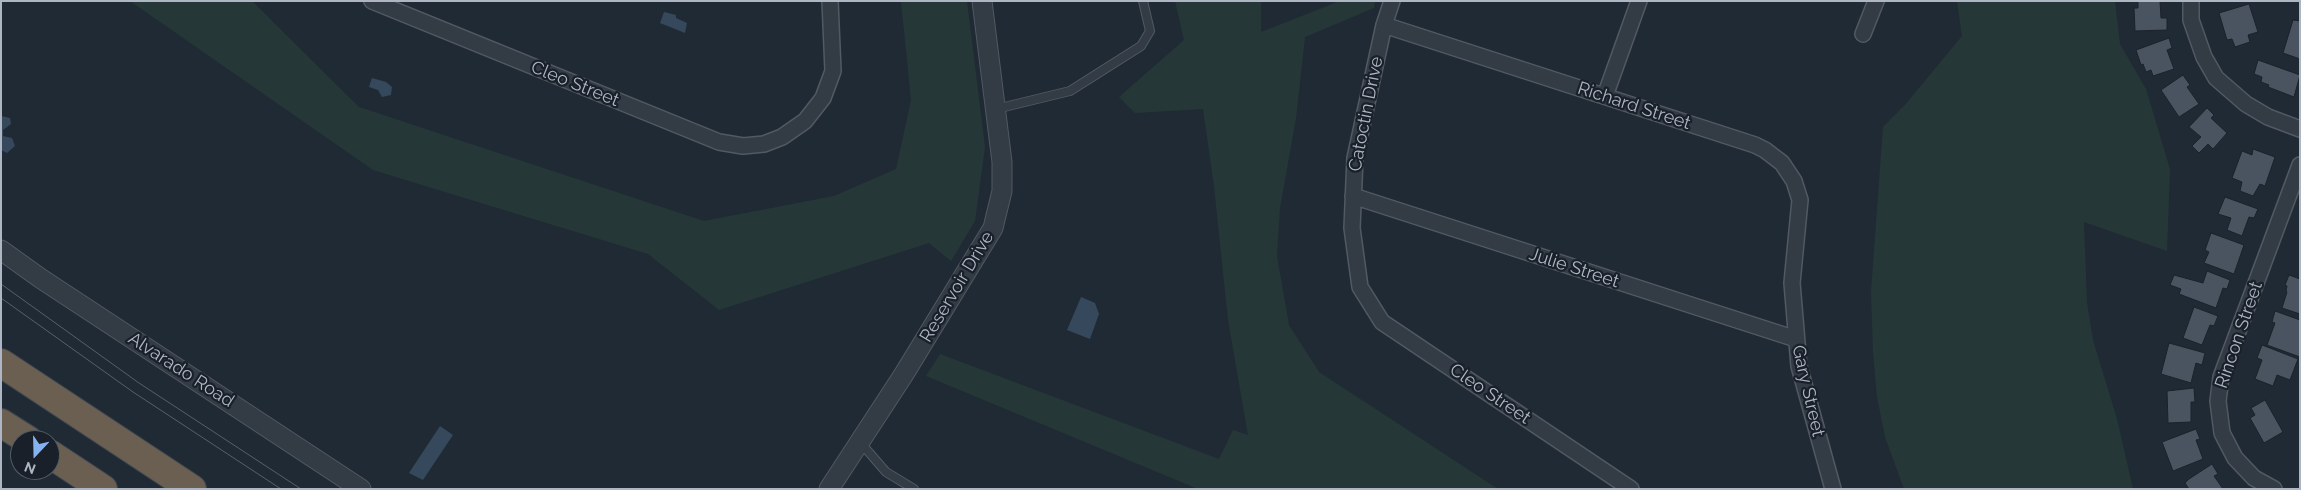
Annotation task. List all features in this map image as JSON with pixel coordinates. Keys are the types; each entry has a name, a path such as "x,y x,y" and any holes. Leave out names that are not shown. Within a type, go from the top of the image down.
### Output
{"highway":[{"path":"1,364 192,489"},
{"path":"1,423 12,430"},
{"path":"60,461 103,489"}],"street":[{"name":"Cleo Street","path":"372,1 721,143 754,146 782,137 794,130 814,110 829,85 833,71 830,1"},
{"name":"Reservoir Drive","path":"829,489 904,374 993,228 1002,191 1002,162 982,1"},
{"name":"Catoctin Drive","path":"1360,287 1352,228 1355,158 1384,25 1392,1"},
{"path":"1605,96 1639,1"},
{"path":"1863,34 1876,1"},
{"path":"2191,1 2191,20 2204,57 2216,78 2246,104 2268,117 2300,129"},
{"name":"Richard Street","path":"1384,25 1755,145 1774,156 1789,172 1800,200 1794,261"},
{"name":"Rincon Street","path":"2274,489 2254,478 2235,458 2222,432 2218,401 2221,377 2300,165"},
{"name":"Julie Street","path":"1353,196 1796,339"},
{"name":"Alvarado Road","path":"1,250 40,278 361,489"},
{"name":"Gary Street","path":"1794,261 1792,283 1799,366 1833,489"},
{"name":"Cleo Street","path":"1360,287 1382,322 1631,489"}],"lane":[{"path":"996,110 1070,91 1141,46 1150,31 1142,1"},
{"path":"860,442 886,472 915,486"}],"green space":[{"path":"130,1 252,1 359,107 704,221 834,196 896,169 911,100 901,1 967,1 985,147 975,221 951,261 929,243 719,310 648,254 373,170"},
{"path":"1175,1 1261,1 1261,32 1340,1 1375,1 1374,8 1305,37 1296,118 1280,208 1277,256 1289,325 1319,372 1498,489 1198,489 926,376 940,354 1219,459 1233,430 1248,435 1228,320 1214,186 1203,109 1135,113 1119,97 1184,40"},
{"path":"1957,1 2115,1 2120,44 2146,89 2170,169 2167,251 2084,222 2087,303 2093,340 2117,419 2133,489 1904,489 1885,437 1877,397 1871,292 1883,127 1904,106 1962,36"}],"water":[{"path":"664,12 676,15 676,18 687,23 685,33 660,23"},
{"path":"372,78 386,82 392,87 391,95 382,97 378,90 369,87"},
{"path":"1,116 10,118 11,124 3,130 3,136 12,138 15,146 7,153 1,150"},
{"path":"1081,297 1095,303 1099,314 1090,339 1067,330"},
{"path":"440,426 453,435 423,480 409,473"}],"building":[{"path":"2138,1 2160,1 2161,18 2167,18 2167,30 2135,31 2134,8 2138,8"},
{"path":"2249,4 2258,32 2248,35 2250,42 2235,47 2232,39 2227,40 2219,13"},
{"path":"2293,20 2300,21 2300,59 2283,53"},
{"path":"2169,38 2172,48 2167,50 2174,69 2153,76 2151,70 2146,72 2143,64 2141,65 2136,50"},
{"path":"2258,60 2300,75 2294,97 2268,87 2269,85 2261,82 2262,77 2254,74"},
{"path":"2183,75 2190,85 2187,87 2199,104 2179,117 2161,90"},
{"path":"2207,108 2214,115 2211,118 2227,133 2213,149 2208,144 2199,153 2192,146 2201,137 2189,127"},
{"path":"2253,149 2275,157 2265,186 2260,184 2253,196 2240,191 2242,182 2232,178 2242,151 2252,155"},
{"path":"2225,197 2258,209 2254,218 2249,217 2242,236 2227,230 2231,218 2218,214"},
{"path":"2211,233 2244,245 2234,274 2204,263 2209,252 2205,250"},
{"path":"2207,271 2230,280 2227,289 2223,288 2216,308 2179,294 2181,289 2170,285 2174,275 2203,283"},
{"path":"2289,275 2300,279 2300,314 2282,308 2287,292 2287,286 2285,285"},
{"path":"2194,307 2218,316 2214,326 2210,325 2202,345 2183,338"},
{"path":"2275,311 2300,320 2300,357 2267,345 2275,323 2272,322"},
{"path":"2169,343 2205,353 2202,365 2196,363 2191,383 2161,374"},
{"path":"2262,345 2298,359 2290,380 2277,375 2273,386 2255,379 2262,360 2257,358"},
{"path":"2194,388 2195,402 2191,402 2191,422 2168,423 2167,391"},
{"path":"2265,400 2283,432 2264,443 2250,418 2255,415 2251,408"},
{"path":"2196,429 2200,439 2196,440 2203,459 2173,471 2162,442"},
{"path":"2212,464 2218,474 2214,476 2223,489 2189,489 2185,483"}],"tram line":[{"path":"1,284 139,383 301,489"},
{"path":"1,298 133,392 281,489"}]}
